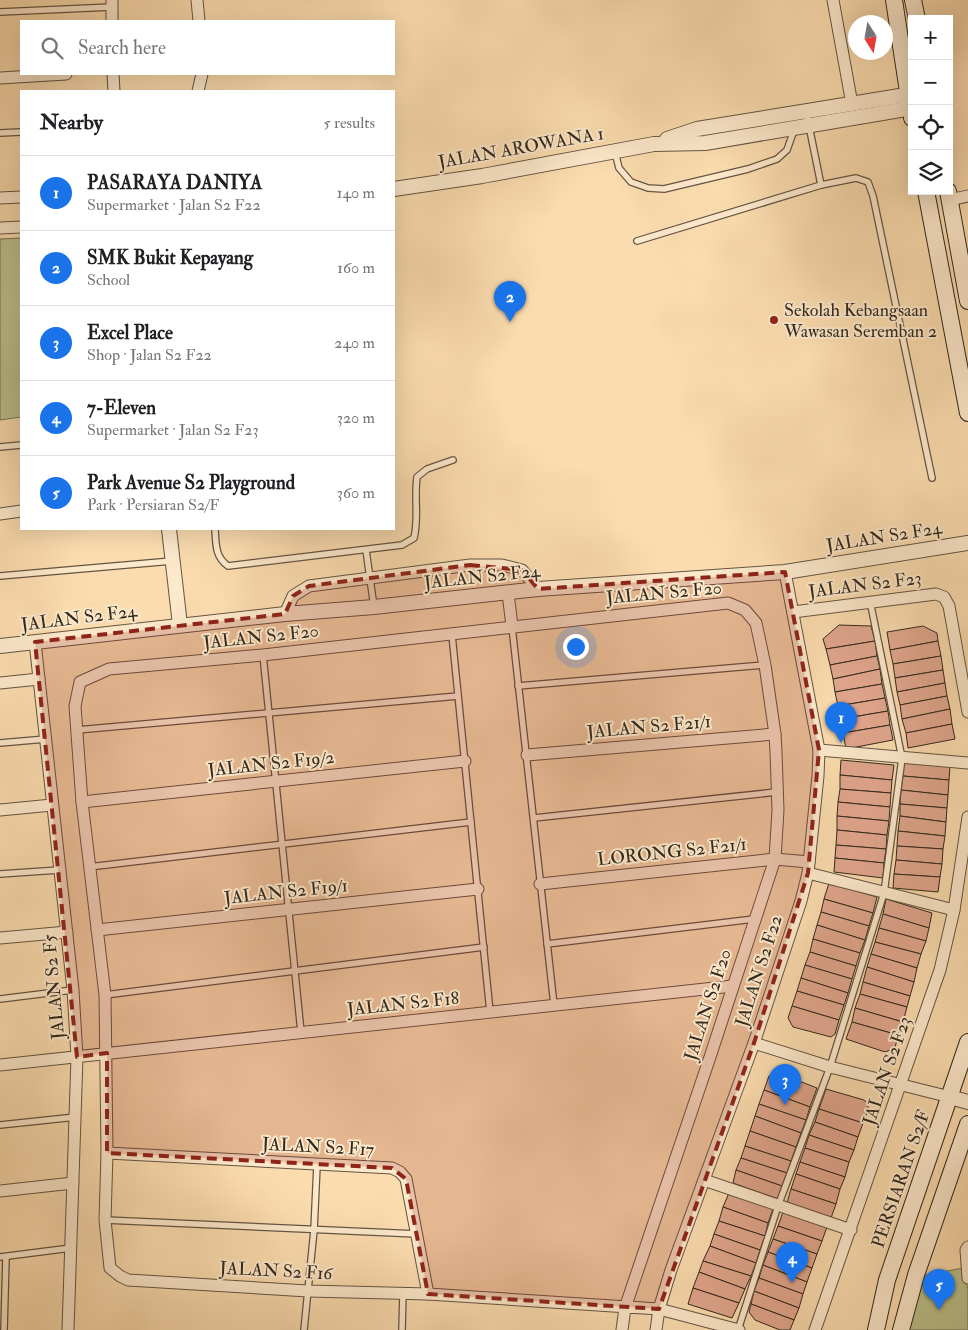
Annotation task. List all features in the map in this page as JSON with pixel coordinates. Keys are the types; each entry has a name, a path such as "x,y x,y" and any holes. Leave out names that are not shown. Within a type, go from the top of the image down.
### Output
{"main road":[{"path":"894,0 908,86"},
{"path":"913,0 916,15"},
{"path":"927,195 968,413"},
{"path":"948,196 968,301"},
{"name":"PERSIARAN S2/F","path":"876,1330 887,1280 968,1042"},
{"path":"901,1330 916,1275 968,1124"},
{"path":"956,1160 968,1146"}],"street":[{"path":"198,0 199,20"},
{"path":"833,0 852,104"},
{"path":"112,3 112,20"},
{"path":"0,78 50,75"},
{"path":"113,75 114,90"},
{"path":"198,90 202,75"},
{"name":"JALAN AROWANA 1","path":"654,144 698,129 806,111 852,104 908,104"},
{"name":"JALAN AROWANA 1","path":"395,189 482,176 614,150 654,144 705,143 809,126 908,105"},
{"path":"948,196 968,196"},
{"path":"0,198 20,197"},
{"path":"0,228 20,227"},
{"path":"0,514 20,511"},
{"path":"169,530 180,625"},
{"name":"JALAN S2 F24","path":"0,646 180,625 374,607 538,589 785,572 968,543"},
{"path":"285,614 293,596 310,586 470,565 502,565 522,570 538,589"},
{"name":"JALAN S2 F22","path":"656,1330 659,1309 671,1270 754,1043 801,901 808,868 819,750 785,572"},
{"path":"508,593 512,626"},
{"name":"JALAN S2 F23","path":"793,612 936,594 944,597 949,606 968,712"},
{"name":"JALAN S2 F20","path":"97,930 82,802 76,730 75,706 80,682 110,669 263,655 728,603 745,610 756,623 765,665 774,734 778,810 774,858 625,1308 622,1330"},
{"name":"JALAN S2 F5","path":"35,642 73,990 77,1057 68,1330"},
{"path":"0,683 39,679"},
{"name":"JALAN S2 F21/1","path":"527,755 774,734"},
{"path":"819,750 968,763"},
{"name":"JALAN S2 F19/2","path":"82,802 465,761"},
{"path":"0,810 52,805"},
{"name":"JALAN S2 F23","path":"815,1330 940,970 954,910 968,817"},
{"name":"LORONG S2 F21/1","path":"540,884 774,858 884,893 954,910"},
{"name":"JALAN S2 F19/1","path":"97,930 478,890"},
{"name":"JALAN S2 F16","path":"97,930 105,995 107,1153 105,1220 110,1268 128,1280 308,1291 428,1294 659,1309 738,1330"},
{"path":"0,938 67,932"},
{"name":"JALAN S2 F18","path":"0,1065 733,986"},
{"path":"754,1043 830,1067 968,1102"},
{"name":"JALAN S2 F17","path":"107,1153 392,1168 400,1172 406,1179 428,1294"},
{"path":"704,1180 851,1230"},
{"path":"0,1191 73,1183"},
{"path":"967,1274 966,1250 968,1247"}],"lane":[{"path":"0,12 112,3"},
{"path":"806,111 821,185"},
{"path":"614,150 619,168 631,182 648,188 664,189 748,169 777,159 786,150 794,128"},
{"path":"0,133 20,132"},
{"path":"638,241 821,185 856,178 868,182 873,196 932,478"},
{"path":"0,448 20,445"},
{"path":"214,530 217,552 222,562 228,566 402,545 414,538 417,524 417,477 426,469 453,460"},
{"path":"366,550 374,607"},
{"path":"0,576 172,561"},
{"path":"738,1330 778,1206 830,1067 884,893 902,758 870,601"},
{"path":"512,626 554,1005"},
{"path":"452,634 490,1012"},
{"path":"263,655 301,1032"},
{"path":"518,686 765,665"},
{"path":"76,730 458,696"},
{"path":"0,743 46,739"},
{"path":"534,818 777,792"},
{"path":"89,867 471,822"},
{"path":"0,874 59,870"},
{"path":"546,944 754,919"},
{"path":"105,995 484,947"},
{"path":"0,998 73,990"},
{"path":"0,1125 76,1117"},
{"path":"304,1330 314,1230 317,1165"},
{"path":"105,1220 417,1234"},
{"path":"4,1330 3,1257 71,1248"},
{"path":"402,1330 403,1293"}],"highlighted area":[{"path":"470,565 522,570 538,589 785,572 819,750 808,873 754,1043 659,1309 428,1294 406,1179 392,1168 107,1153 107,1053 77,1057 35,642 285,614 293,596 309,586"}],"green space":[{"path":"20,238 20,417 0,420 0,239"},
{"path":"963,1268 968,1290 968,1330 905,1330 921,1276"}],"building":[{"path":"839,625 871,626 875,641 826,649 823,639"},
{"path":"923,626 937,633 938,641 890,650 887,632"},
{"path":"875,641 877,656 830,665 826,649"},
{"path":"938,641 941,656 893,664 890,650"},
{"path":"877,656 880,669 833,679 830,665"},
{"path":"941,656 943,670 895,678 893,664"},
{"path":"880,669 882,684 835,692 833,679"},
{"path":"943,670 945,683 897,692 895,678"},
{"path":"945,683 947,696 900,705 897,692"},
{"path":"882,684 885,698 838,706 835,692"},
{"path":"947,696 950,709 902,719 900,705"},
{"path":"885,698 888,711 841,719 838,706"},
{"path":"950,709 952,724 906,733 902,719"},
{"path":"888,711 890,725 843,733 841,719"},
{"path":"952,724 955,739 908,748 906,733"},
{"path":"890,725 893,740 846,749 843,733"},
{"path":"841,760 894,765 892,780 840,775"},
{"path":"903,762 950,766 949,780 903,776"},
{"path":"840,775 892,780 891,793 840,789"},
{"path":"903,776 949,780 948,795 901,790"},
{"path":"840,789 891,793 890,807 838,802"},
{"path":"901,790 948,795 947,808 900,804"},
{"path":"838,802 890,807 889,821 837,816"},
{"path":"900,804 947,808 946,822 900,816"},
{"path":"837,816 889,821 887,835 837,830"},
{"path":"900,816 946,822 945,836 898,831"},
{"path":"837,830 887,835 886,849 836,845"},
{"path":"898,831 945,836 943,849 897,846"},
{"path":"836,845 886,849 884,863 835,858"},
{"path":"897,846 943,849 942,864 896,860"},
{"path":"835,858 884,863 883,878 834,872"},
{"path":"896,860 942,864 940,877 894,874"},
{"path":"894,874 940,877 938,892 893,888"},
{"path":"829,883 877,897 873,913 824,899"},
{"path":"824,899 873,913 869,926 821,912"},
{"path":"886,899 932,913 929,928 883,914"},
{"path":"821,912 869,926 865,940 817,925"},
{"path":"883,914 929,928 926,941 879,928"},
{"path":"817,925 865,940 860,953 813,939"},
{"path":"879,928 926,941 921,954 875,942"},
{"path":"813,939 860,953 856,966 810,952"},
{"path":"875,942 921,954 917,968 871,954"},
{"path":"810,952 856,966 852,979 805,965"},
{"path":"871,954 917,968 914,982 867,967"},
{"path":"805,965 852,979 848,993 801,978"},
{"path":"867,967 914,982 910,996 863,982"},
{"path":"801,978 848,993 844,1005 797,991"},
{"path":"863,982 910,996 907,1007 860,994"},
{"path":"797,991 844,1005 839,1020 792,1006"},
{"path":"860,994 907,1007 903,1022 855,1008"},
{"path":"792,1006 839,1020 835,1034 831,1037 793,1027 788,1018"},
{"path":"855,1008 903,1022 898,1035 852,1022"},
{"path":"852,1022 898,1035 895,1048 885,1052 846,1039"},
{"path":"776,1072 817,1088 810,1107 764,1090 769,1076"},
{"path":"826,1089 864,1100 868,1104 868,1110 863,1123 819,1109"},
{"path":"764,1090 810,1107 806,1120 759,1104"},
{"path":"759,1104 806,1120 801,1133 755,1116"},
{"path":"819,1109 863,1123 858,1137 815,1122"},
{"path":"755,1116 801,1133 796,1147 750,1131"},
{"path":"815,1122 858,1137 854,1150 809,1135"},
{"path":"750,1131 796,1147 791,1161 745,1146"},
{"path":"809,1135 854,1150 849,1162 805,1148"},
{"path":"745,1146 791,1161 787,1173 741,1158"},
{"path":"805,1148 849,1162 845,1177 800,1162"},
{"path":"741,1158 787,1173 782,1186 736,1170"},
{"path":"800,1162 845,1177 840,1189 796,1174"},
{"path":"736,1170 782,1186 778,1199 733,1183"},
{"path":"796,1174 840,1189 836,1204 791,1189"},
{"path":"791,1189 836,1204 831,1218 787,1203"},
{"path":"729,1193 773,1209 768,1223 723,1207"},
{"path":"723,1207 768,1223 765,1236 719,1221"},
{"path":"783,1212 827,1227 822,1241 778,1226"},
{"path":"719,1221 765,1236 760,1250 714,1234"},
{"path":"778,1226 822,1241 817,1254 773,1239"},
{"path":"714,1234 760,1250 756,1263 710,1246"},
{"path":"773,1239 817,1254 812,1268 768,1252"},
{"path":"710,1246 756,1263 751,1276 703,1261"},
{"path":"768,1252 812,1268 807,1282 763,1265"},
{"path":"703,1261 751,1276 745,1289 699,1272"},
{"path":"763,1265 807,1282 803,1294 759,1278"},
{"path":"699,1272 745,1289 739,1303 693,1288"},
{"path":"759,1278 803,1294 799,1308 754,1291"},
{"path":"693,1288 739,1303 732,1318 688,1304"},
{"path":"754,1291 799,1308 794,1320 751,1304"},
{"path":"751,1304 794,1320 790,1330 780,1330 755,1320 749,1312"}],"place":[{"name":"Sekolah Kebangsaan Wawasan Seremban 2","path":"774,320"},
{"name":"SMK Bukit Kepayang","path":"510,322"},
{"name":"PASARAYA DANIYA","path":"841,743"},
{"name":"Excel Place","path":"785,1105"},
{"name":"7-Eleven","path":"792,1283"},
{"name":"Park Avenue S2 Playground","path":"939,1310"}]}
